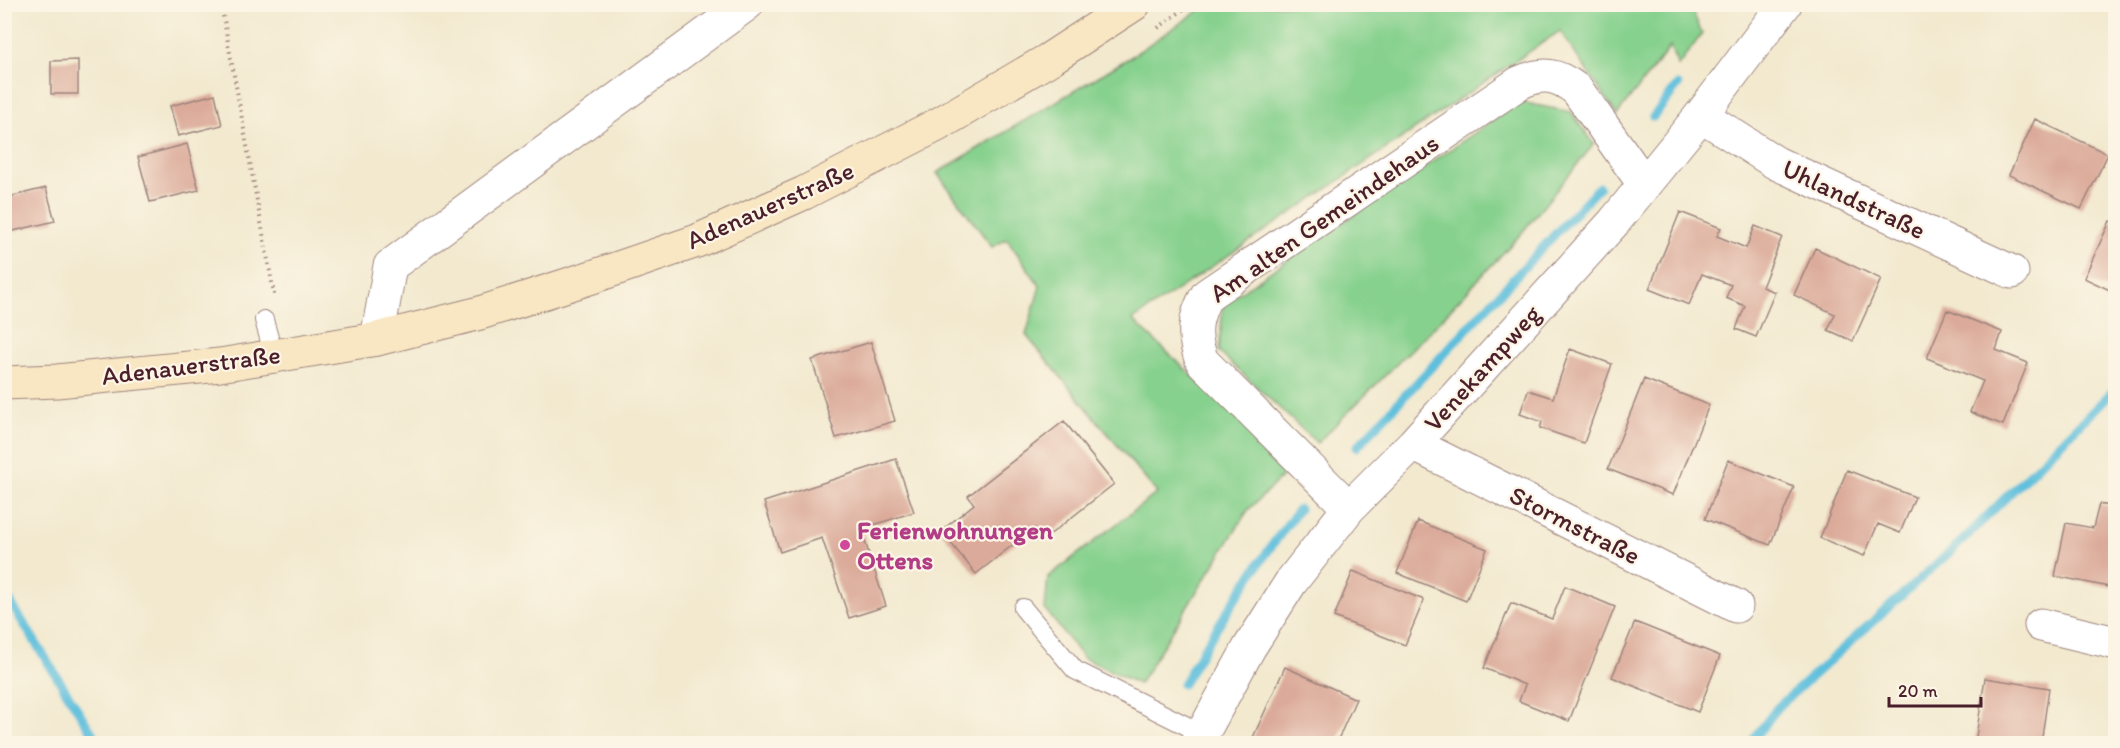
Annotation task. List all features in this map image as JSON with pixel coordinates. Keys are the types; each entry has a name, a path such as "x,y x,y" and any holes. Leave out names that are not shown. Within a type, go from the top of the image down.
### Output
{"street":[{"path":"377,339 390,266 747,4"},
{"name":"Adenauerstraße","path":"4,383 57,381 220,365 377,339 480,313 592,277 697,241 804,193 939,124 1048,60 1134,4"},
{"name":"Venekampweg","path":"1200,739 1249,648 1291,582 1349,508 1413,444 1614,222 1701,115 1785,4"},
{"name":"Am alten Gemeindehaus","path":"1349,508 1202,360 1196,344 1195,327 1198,309 1207,295 1519,83 1534,76 1550,76 1565,80 1577,90 1644,184"},
{"name":"Uhlandstraße","path":"1701,115 1776,163 2012,272"},
{"name":"Stormstraße","path":"1413,444 1736,606"},
{"path":"2041,625 2115,643"}],"lane":[{"path":"264,320 274,356"},
{"path":"1023,608 1075,670 1200,739"}],"path":[{"path":"221,4 277,309 264,320"}],"green space":[{"path":"1207,5 1690,5 1702,34 1678,66 1670,47 1617,115 1560,31 1133,320 1291,468 1248,510 1139,684 1083,658 1045,609 1048,577 1157,493 1026,335 1040,286 1007,239 992,247 937,173 1129,58"},
{"path":"1520,102 1571,112 1594,144 1520,235 1429,332 1317,443 1219,352 1223,304"}],"building":[{"path":"78,60 78,94 51,94 51,61"},
{"path":"215,94 222,125 178,136 170,106"},
{"path":"2035,119 2108,154 2081,209 2009,175"},
{"path":"187,144 199,190 150,202 138,157"},
{"path":"46,188 55,221 9,232 4,213 4,198"},
{"path":"1680,212 1721,228 1717,236 1746,248 1755,226 1782,237 1762,287 1775,292 1756,337 1736,329 1745,306 1726,298 1731,285 1702,274 1689,305 1649,289"},
{"path":"2110,221 2116,223 2116,293 2084,278"},
{"path":"1815,248 1881,279 1853,341 1828,330 1835,314 1794,295"},
{"path":"1947,310 2002,332 1996,350 2028,363 2003,425 1970,412 1983,381 1927,358"},
{"path":"871,342 895,421 836,438 812,360"},
{"path":"1570,349 1612,364 1584,443 1540,428 1542,422 1520,414 1528,390 1553,398"},
{"path":"1644,379 1709,405 1673,495 1608,469"},
{"path":"1064,421 1114,484 1043,540 1034,528 976,574 941,531 974,504 968,496"},
{"name":"Ferienwohnungen Ottens","path":"896,459 914,512 861,529 886,606 849,618 822,538 780,552 764,502"},
{"path":"1728,460 1794,487 1770,545 1705,519"},
{"path":"1847,470 1915,497 1900,533 1878,524 1864,556 1820,538"},
{"path":"2099,504 2116,507 2114,588 2055,576 2066,523 2093,528"},
{"path":"1418,521 1487,549 1466,601 1397,573"},
{"path":"1353,571 1424,600 1405,645 1334,617"},
{"path":"1565,586 1615,607 1569,721 1519,701 1525,685 1484,668 1511,603 1552,619"},
{"path":"1635,622 1720,656 1698,712 1612,677"},
{"path":"1285,667 1356,699 1336,744 1250,744"},
{"path":"1985,678 2049,688 2041,744 1975,743"}],"waterway":[{"path":"1653,117 1678,85"},
{"path":"1357,447 1599,187"},
{"path":"1750,744 1778,707 1961,542 2116,388"},
{"path":"1183,684 1238,595 1299,509"},
{"path":"4,592 99,744"}],"place":[{"name":"Ferienwohnungen Ottens","path":"845,545"}]}
